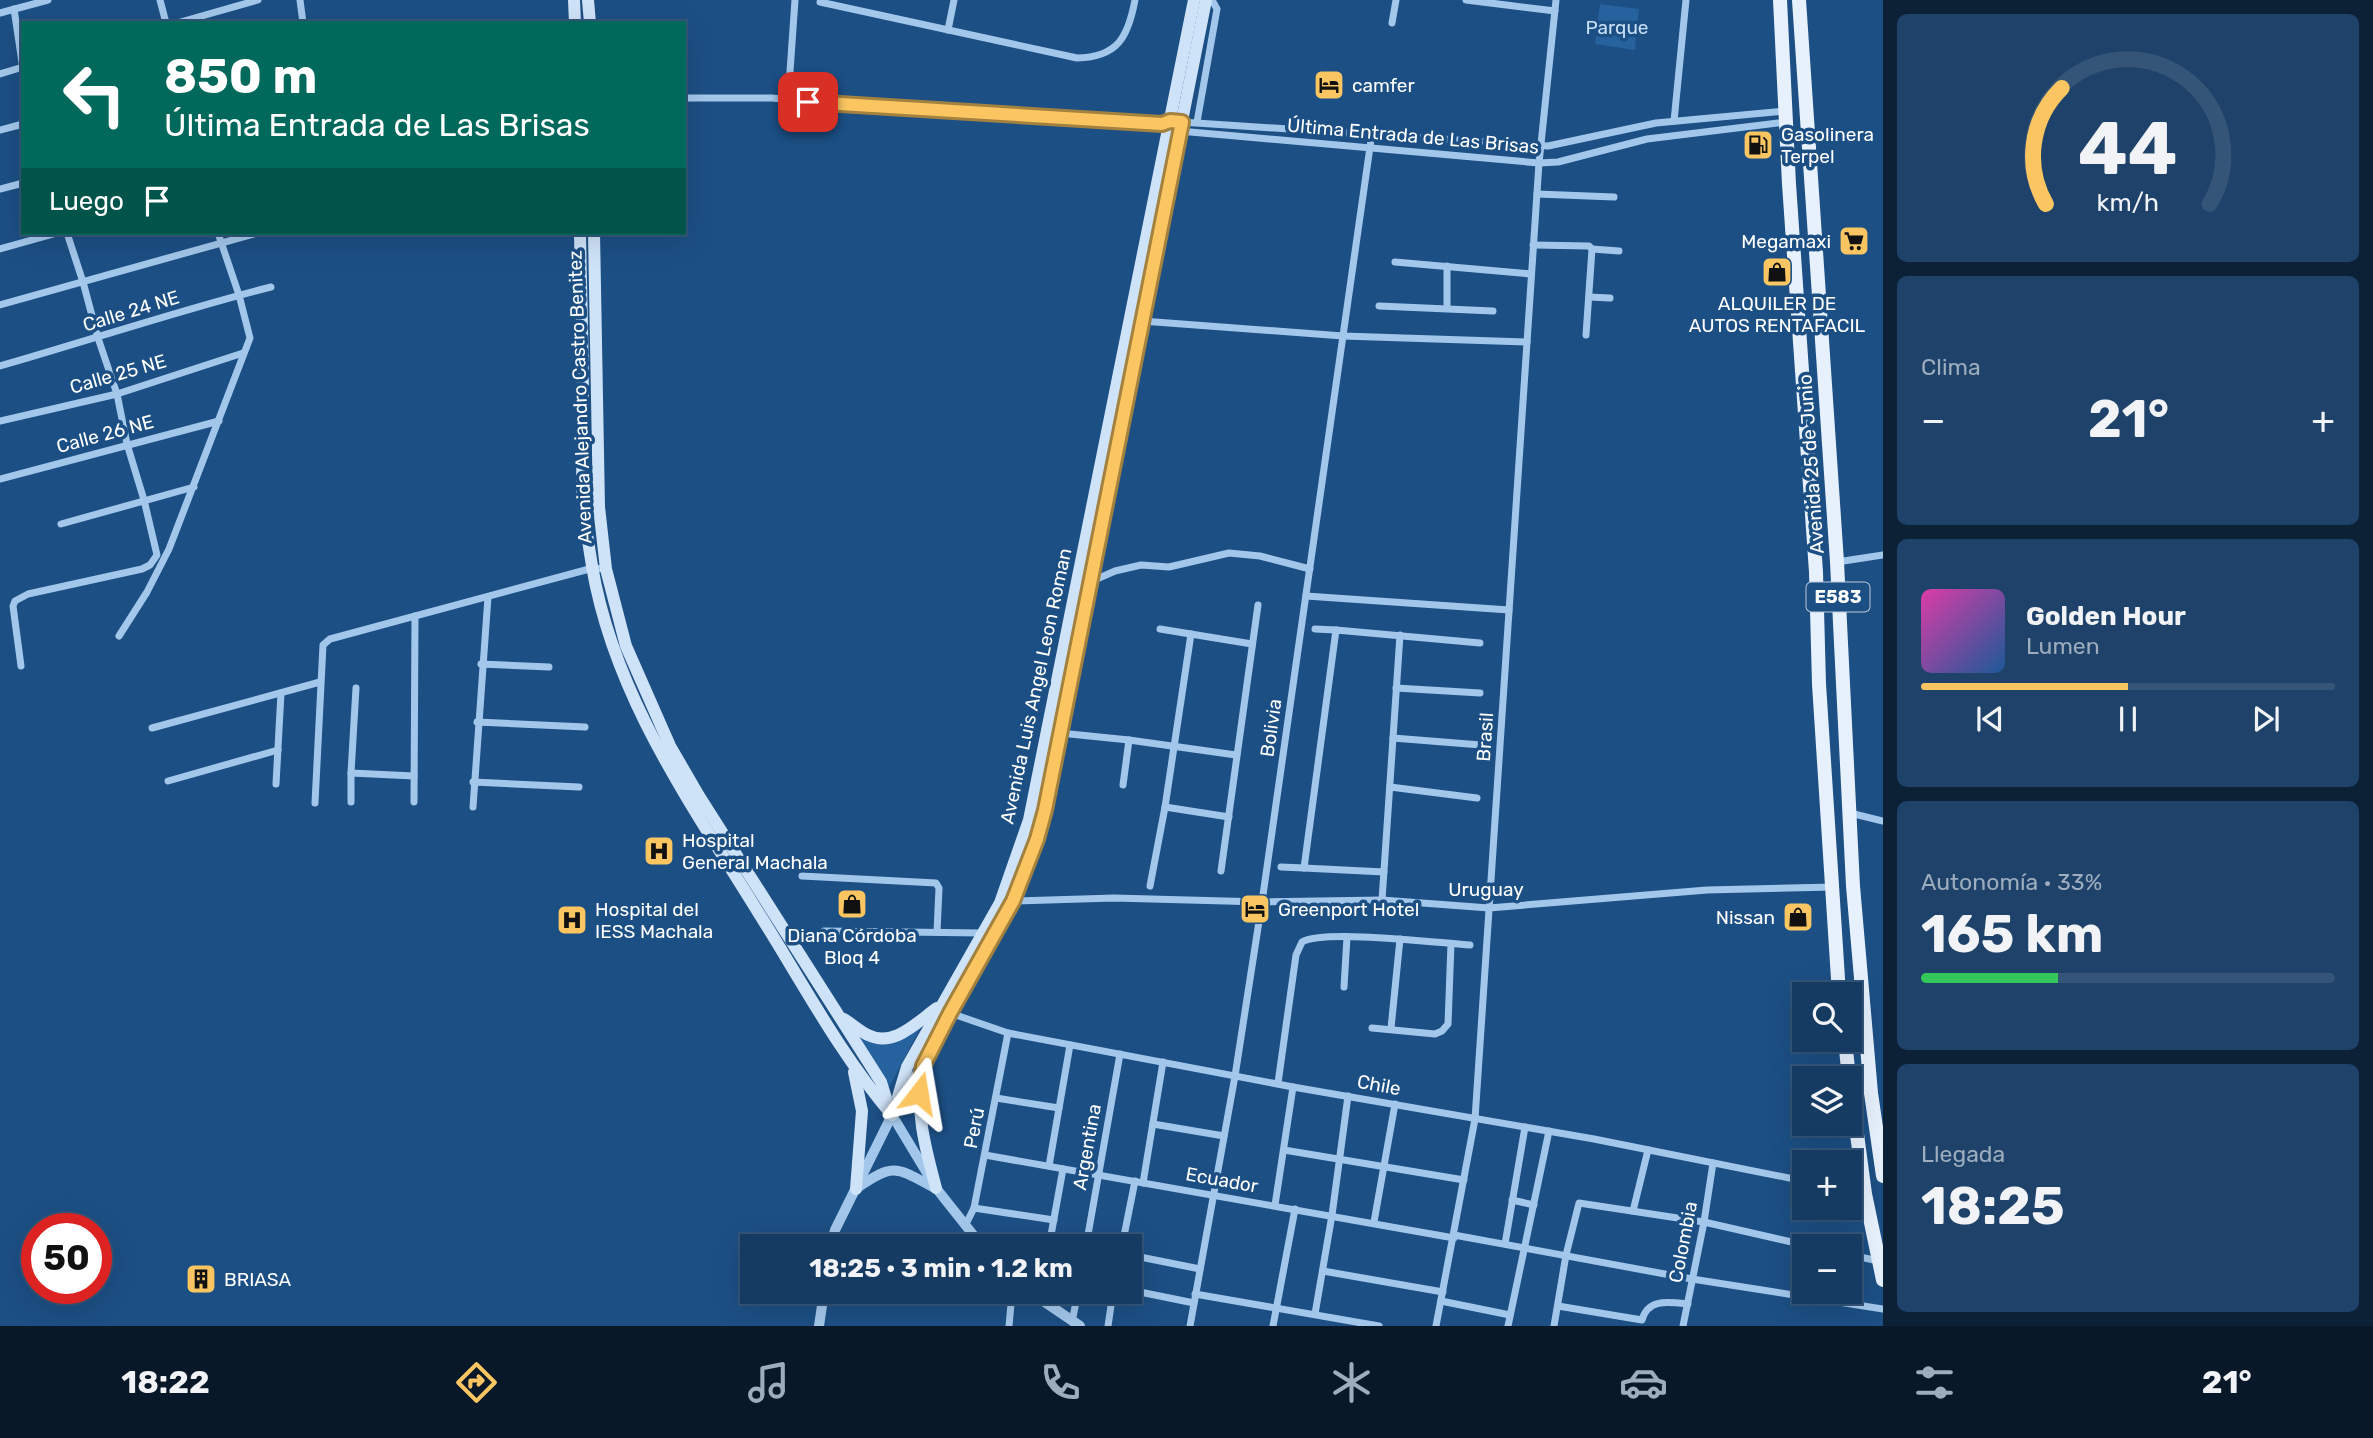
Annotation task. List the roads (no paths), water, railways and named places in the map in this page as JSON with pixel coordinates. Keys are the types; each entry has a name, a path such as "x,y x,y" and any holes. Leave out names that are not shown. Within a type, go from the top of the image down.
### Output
{"main road":[{"path":"574,0 575,21"},
{"path":"588,0 590,21"},
{"name":"Avenida Luis Angel Leon Roman","path":"892,1115 923,1066 945,1009 982,933 1000,903 1029,820 1074,601 1093,564 1142,321 1194,0"},
{"name":"Avenida Luis Angel Leon Roman","path":"892,1115 907,1067 1013,901 1037,839 1079,639 1092,511 1173,126 1206,0"},
{"name":"Avenida 25 de Junio","path":"1780,0 1838,982"},
{"name":"Avenida 25 de Junio","path":"1799,0 1837,562 1853,886 1871,1093 1883,1176"},
{"name":"Avenida Alejandro Castro Benitez","path":"580,235 582,489 613,648 634,701 660,753 850,1058 892,1115"},
{"name":"Avenida Alejandro Castro Benitez","path":"594,235 599,568 626,646 670,746 720,830 881,1082 892,1115"},
{"path":"1810,490 1820,553 1827,562 1837,562"},
{"path":"1092,511 1093,529 1086,563 1090,567 1093,564"},
{"path":"1074,601 1076,598 1081,600 1076,625 1079,639"},
{"path":"838,1014 867,1035 880,1039 895,1037 945,1009"},
{"path":"850,1058 860,1092 862,1111 856,1189"},
{"path":"923,1066 919,1093 920,1114 936,1188"},
{"path":"1857,1136 1865,1194 1883,1280"}],"street":[{"path":"0,13 48,0"},
{"path":"160,0 165,21"},
{"path":"184,21 258,0"},
{"path":"300,0 303,21"},
{"path":"788,100 795,0"},
{"path":"948,30 954,0"},
{"path":"820,2 1077,58 1093,57 1109,51 1122,40 1130,26 1135,0"},
{"path":"1197,122 1217,9 1212,0"},
{"path":"1392,23 1396,0"},
{"path":"1466,0 1555,11"},
{"name":"Brasil","path":"1436,1326 1475,1119 1533,245 1556,0"},
{"path":"1674,121 1686,0"},
{"path":"14,9 21,55"},
{"path":"0,74 21,69"},
{"name":"Última Entrada de Las Brisas","path":"686,98 788,100 1173,126 1539,163 1558,162 1647,139 1785,116"},
{"name":"Última Entrada de Las Brisas","path":"1173,126 1197,122 1541,146 1557,145 1656,123 1785,116"},
{"path":"0,130 21,125"},
{"name":"Bolivia","path":"1190,1326 1236,1076 1372,133"},
{"path":"0,189 21,184"},
{"path":"1537,194 1614,197"},
{"path":"0,249 50,235"},
{"path":"21,666 13,606 15,601 28,594 142,569 150,565 157,555 127,444 117,394 97,338 68,235"},
{"path":"119,636 147,592 169,548 250,338 219,235"},
{"path":"0,305 249,235"},
{"path":"1533,245 1589,246 1592,249 1619,251"},
{"path":"1586,335 1592,249"},
{"path":"1395,262 1531,274"},
{"path":"1447,266 1447,308"},
{"name":"Calle 24 NE","path":"0,366 271,287"},
{"path":"1589,297 1610,298"},
{"path":"1379,306 1493,311"},
{"path":"1142,321 1343,336 1527,342"},
{"name":"Calle 25 NE","path":"0,421 117,394 243,353"},
{"name":"Calle 26 NE","path":"0,479 219,421"},
{"path":"61,524 194,487"},
{"path":"1084,581 1141,565 1168,567 1229,553 1259,556 1310,569"},
{"path":"1837,562 1883,555"},
{"path":"315,803 323,645 330,639 599,568"},
{"path":"1306,596 1509,610"},
{"path":"473,807 481,664 488,597"},
{"path":"1221,871 1258,605"},
{"path":"414,802 415,616"},
{"path":"1160,629 1252,643"},
{"path":"1315,629 1480,643"},
{"path":"1304,868 1336,630"},
{"path":"1150,886 1175,747 1191,634"},
{"path":"1382,900 1400,635"},
{"path":"481,664 549,667"},
{"path":"152,728 320,682"},
{"path":"351,802 356,688"},
{"path":"1396,688 1480,694"},
{"path":"276,784 281,693"},
{"path":"477,722 585,727"},
{"path":"1060,733 1236,755"},
{"path":"1393,738 1481,745"},
{"path":"1122,785 1129,740"},
{"path":"168,781 278,750"},
{"path":"351,772 414,776"},
{"path":"473,782 579,786"},
{"path":"1390,787 1477,798"},
{"path":"1165,807 1229,817"},
{"path":"1849,813 1883,821"},
{"path":"1281,867 1384,872"},
{"path":"802,876 936,883 939,888 937,932"},
{"name":"Uruguay","path":"1013,901 1114,898 1262,902 1382,900 1489,908 1707,890 1833,887"},
{"path":"824,931 982,933"},
{"path":"1278,1083 1297,948 1302,942 1309,937 1347,937 1471,945"},
{"path":"1344,987 1347,937"},
{"path":"1391,1028 1400,939"},
{"path":"1372,1028 1435,1034 1446,1028 1451,944"},
{"name":"Chile","path":"945,1009 1008,1033 1293,1087 1549,1131 1792,1179"},
{"name":"Perú","path":"964,1227 974,1208 1008,1033"},
{"path":"1049,1166 1070,1045"},
{"name":"Argentina","path":"1088,1234 1120,1054"},
{"path":"1125,1234 1153,1124 1163,1062"},
{"path":"1275,1205 1293,1087"},
{"path":"1315,1314 1348,1096"},
{"path":"996,1098 1059,1108"},
{"path":"1374,1222 1395,1104"},
{"path":"834,1234 892,1115"},
{"name":"Avenida Alejandro Castro Benitez","path":"892,1115 936,1188 971,1234"},
{"path":"1153,1124 1224,1136"},
{"path":"1505,1244 1525,1127"},
{"path":"1508,1326 1549,1131"},
{"path":"1284,1150 1464,1180"},
{"path":"1633,1211 1648,1150"},
{"name":"Ecuador","path":"985,1156 1525,1247 1692,1279 1792,1293"},
{"name":"Colombia","path":"1683,1326 1713,1163"},
{"path":"1051,1234 1063,1168"},
{"path":"856,1189 887,1170 897,1170 936,1188"},
{"path":"1513,1200 1534,1205"},
{"path":"1554,1326 1566,1255 1579,1203 1704,1222 1792,1242"},
{"path":"974,1208 1054,1220"},
{"path":"1273,1326 1295,1209"},
{"path":"1142,1257 1200,1269"},
{"path":"1862,1257 1879,1261"},
{"path":"1322,1270 1443,1292"},
{"path":"1142,1292 1194,1303"},
{"path":"1195,1294 1379,1326"},
{"path":"1441,1301 1510,1315"},
{"path":"1558,1306 1642,1320 1647,1309 1658,1303 1688,1304"},
{"path":"819,1326 822,1304"},
{"path":"1009,1326 1012,1304"},
{"path":"1051,1304 1076,1324"},
{"path":"1076,1324 1077,1304"},
{"path":"1108,1326 1111,1304"},
{"name":"Ecuador","path":"1854,1304 1883,1310"}],"place":[{"name":"camfer","path":"1329,85"},
{"name":"Gasolinera Terpel","path":"1758,145"},
{"name":"Megamaxi","path":"1854,241"},
{"name":"ALQUILER DE AUTOS RENTAFACIL","path":"1777,272"},
{"name":"Hospital General Machala","path":"659,851"},
{"name":"Diana Córdoba Bloq 4","path":"852,904"},
{"name":"Greenport Hotel","path":"1255,909"},
{"name":"Nissan","path":"1798,917"},
{"name":"Hospital del IESS Machala","path":"572,920"},
{"name":"BRIASA","path":"201,1279"}],"park label":[{"name":"Parque","path":"1617,27"}]}
